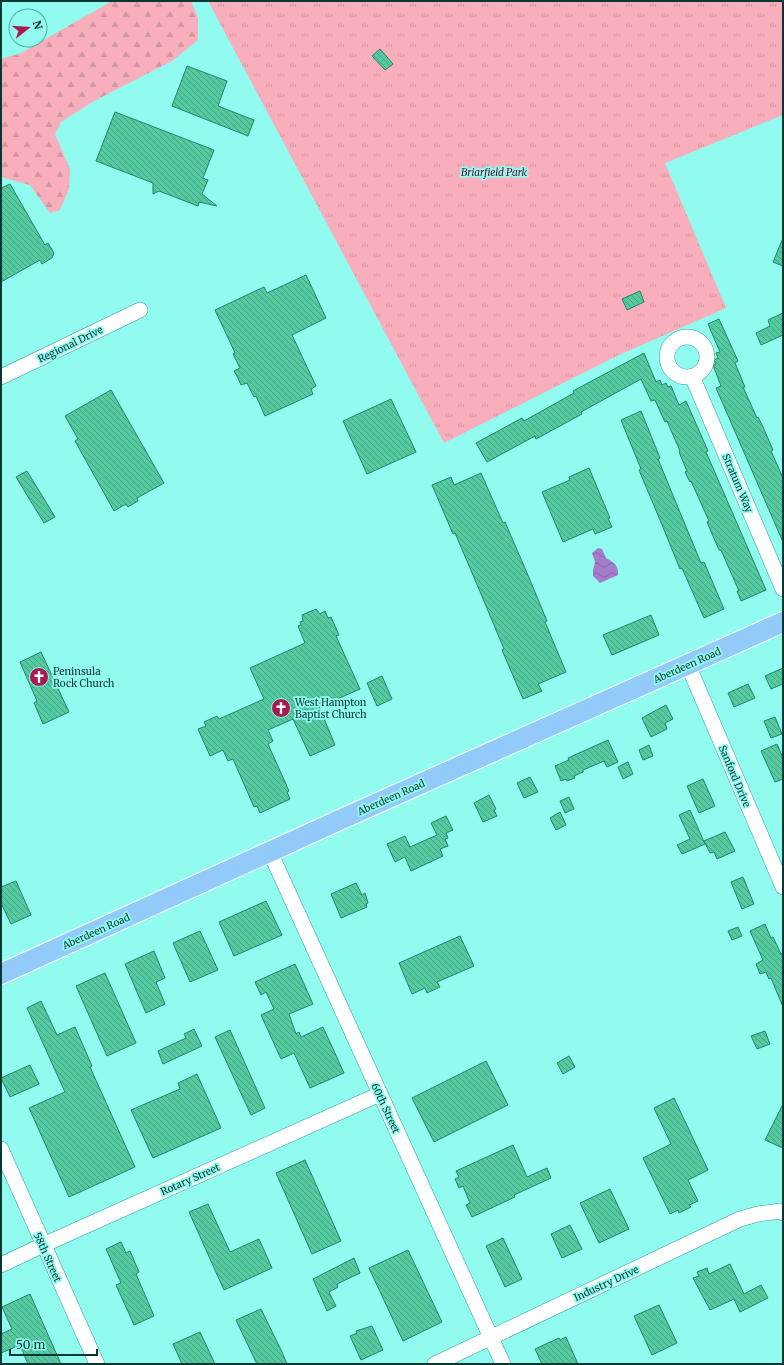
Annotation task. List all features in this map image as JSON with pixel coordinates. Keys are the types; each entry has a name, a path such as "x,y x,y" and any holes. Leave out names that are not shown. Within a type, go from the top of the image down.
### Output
{"main road":[{"name":"Aberdeen Road","path":"1,974 783,622"}],"street":[{"name":"Regional Drive","path":"1,377 140,310"},
{"name":"Stratum Way","path":"692,376 783,589"},
{"name":"Sanford Drive","path":"688,665 783,887"},
{"name":"60th Street","path":"270,852 503,1364"},
{"name":"Rotary Street","path":"1,1264 380,1094"},
{"name":"58th Street","path":"1,1149 97,1364"},
{"name":"Industry Drive","path":"435,1364 740,1219 758,1214 781,1212"}],"green space":[{"path":"112,1 191,1 198,18 198,40 172,61 94,101 61,122 55,134 70,169 69,189 60,210 50,213 30,185 1,177 1,59 21,53 30,48 48,48 48,38"},
{"name":"Briarfield Park","path":"208,1 783,1 783,115 665,163 726,308 619,355 444,443"}],"water":[{"path":"598,548 602,549 606,558 615,564 618,569 618,575 600,583 593,576 595,562 592,553"}],"building":[{"path":"380,49 393,64 385,70 372,56"},
{"path":"187,66 227,81 218,106 254,120 248,136 172,106"},
{"path":"115,112 214,150 203,178 208,180 202,194 217,206 199,202 198,206 159,191 153,194 153,183 96,161"},
{"path":"10,184 45,245 48,243 54,253 52,258 42,264 40,260 1,282 1,188"},
{"path":"783,238 783,266 773,262"},
{"path":"306,275 326,318 292,335 316,386 311,389 313,394 265,416 256,396 254,397 247,383 241,385 234,371 240,368 233,354 235,353 215,310 264,287 267,293"},
{"path":"640,291 644,302 627,310 622,299"},
{"path":"783,313 783,335 761,345 756,333 770,326 768,320"},
{"path":"719,319 738,361 735,363 745,387 743,387 757,418 758,417 763,427 773,450 771,451 783,478 783,542 716,388 721,386 713,365 716,364 714,360 718,358 716,353 720,352 708,324"},
{"path":"644,353 656,382 660,380 662,385 666,383 668,387 671,386 679,405 686,401 708,451 706,452 766,590 741,601 737,591 739,591 707,522 709,521 691,481 690,482 685,472 687,471 679,452 680,451 667,421 665,422 655,400 651,401 641,379 536,439 535,436 487,462 476,443 522,418 524,421 574,393 573,391"},
{"path":"111,390 164,483 137,498 138,501 128,507 126,504 114,511 75,441 78,439 65,416"},
{"path":"391,399 416,452 367,474 343,421"},
{"path":"641,411 660,458 658,459 701,563 704,562 724,609 704,618 682,568 680,569 639,470 641,469 621,420"},
{"path":"589,468 610,518 608,518 612,527 595,534 593,529 563,542 542,492 570,480 569,477"},
{"path":"27,471 55,517 44,523 16,477"},
{"path":"481,473 503,523 505,522 527,573 547,621 545,622 566,672 538,684 542,691 523,699 502,650 504,649 481,594 455,533 453,534 432,485 451,477 454,485"},
{"name":"West Hampton Baptist Church","path":"316,609 320,614 325,611 328,618 331,617 339,635 336,636 360,689 335,700 334,698 318,704 335,745 310,756 293,719 268,730 273,741 268,744 289,791 287,792 290,799 260,813 257,806 254,807 233,759 228,761 223,750 210,756 198,729 206,726 204,722 217,716 219,719 264,699 250,668 305,643 298,626 301,625 300,622 303,621 302,615"},
{"path":"651,615 659,635 612,655 603,635"},
{"name":"Peninsula Rock Church","path":"41,652 69,712 43,724 34,703 37,701 20,662"},
{"path":"783,668 783,684 771,689 765,676"},
{"path":"382,676 392,699 377,706 367,683"},
{"path":"748,684 755,698 734,707 728,693"},
{"path":"666,705 673,719 665,723 667,729 651,737 642,718"},
{"path":"775,717 782,734 771,738 764,721"},
{"path":"608,740 618,762 607,767 604,761 583,770 583,772 574,776 575,778 567,781 566,779 561,781 555,766 569,760 568,758"},
{"path":"777,744 783,758 783,779 775,782 761,751"},
{"path":"649,745 653,756 643,760 639,750"},
{"path":"628,762 633,774 623,779 618,767"},
{"path":"530,777 538,792 524,798 517,783"},
{"path":"703,779 715,806 699,813 687,786"},
{"path":"489,795 496,809 494,810 497,816 483,822 474,803"},
{"path":"569,797 574,809 565,813 560,801"},
{"path":"690,810 705,844 682,854 677,845 690,839 679,815"},
{"path":"560,812 566,825 556,830 550,818"},
{"path":"446,816 453,830 446,833 448,838 445,839 448,846 440,849 443,856 411,871 405,857 395,862 387,844 405,836 410,847 437,835 431,823"},
{"path":"725,832 735,851 717,859 714,852 710,853 704,841"},
{"path":"743,877 754,904 742,909 731,882"},
{"path":"16,881 31,915 11,924 1,903 1,887"},
{"path":"356,883 362,895 365,893 368,903 366,904 367,907 341,918 331,894"},
{"path":"266,901 282,935 234,956 219,922"},
{"path":"765,924 771,938 773,937 781,954 783,953 783,1007 771,978 769,979 766,972 760,974 756,964 763,960 750,931"},
{"path":"738,927 742,936 732,940 728,931"},
{"path":"200,931 218,970 190,982 173,943"},
{"path":"460,936 474,966 437,982 440,987 427,993 425,988 412,994 399,963"},
{"path":"154,951 165,978 156,982 165,1004 146,1013 125,964"},
{"path":"295,964 313,1004 289,1014 296,1034 299,1032 301,1037 323,1027 344,1073 310,1088 294,1053 281,1059 261,1015 274,1009 266,992 261,995 255,982"},
{"path":"105,973 136,1043 107,1056 76,986"},
{"path":"41,1001 57,1035 75,1027 92,1066 90,1067 135,1167 69,1197 29,1108 65,1092 27,1008"},
{"path":"194,1029 202,1046 163,1064 158,1051 186,1038 184,1034"},
{"path":"230,1030 265,1108 251,1115 215,1037"},
{"path":"765,1031 770,1044 757,1049 751,1036"},
{"path":"569,1056 575,1067 563,1074 557,1063"},
{"path":"486,1061 508,1105 434,1142 412,1098"},
{"path":"30,1065 39,1084 10,1097 1,1078"},
{"path":"197,1074 221,1128 153,1158 131,1110 180,1089 178,1083"},
{"path":"674,1098 708,1170 688,1180 698,1201 689,1205 691,1207 679,1213 678,1210 670,1214 643,1158 671,1144 654,1108"},
{"path":"783,1104 783,1148 765,1140"},
{"path":"513,1145 527,1177 547,1168 551,1178 472,1217 466,1205 470,1203 463,1186 459,1188 455,1179 459,1177 456,1171"},
{"path":"305,1160 341,1241 312,1254 276,1173"},
{"path":"610,1189 629,1229 599,1243 580,1203"},
{"path":"208,1204 230,1252 259,1239 272,1268 224,1290 189,1212"},
{"path":"570,1225 582,1249 562,1258 551,1234"},
{"path":"503,1238 522,1279 505,1287 486,1246"},
{"path":"121,1242 126,1253 130,1251 139,1272 136,1274 154,1316 134,1325 116,1285 121,1283 106,1249"},
{"path":"408,1250 442,1322 403,1341 369,1268"},
{"path":"354,1258 360,1273 337,1284 338,1287 329,1292 336,1306 327,1311 313,1279"},
{"path":"730,1264 744,1294 761,1285 768,1298 740,1312 734,1299 710,1310 693,1278 699,1276 697,1272 707,1268 709,1274"},
{"path":"30,1294 61,1364 28,1364 20,1345 1,1353 1,1334 12,1329 2,1307"},
{"path":"659,1305 677,1343 652,1355 634,1316"},
{"path":"261,1309 287,1364 257,1364 236,1320"},
{"path":"372,1326 383,1350 361,1360 350,1336 357,1333 356,1331"},
{"path":"200,1332 215,1364 182,1364 173,1344"},
{"path":"566,1337 578,1364 542,1364 535,1349 559,1338 560,1340"}],"place":[{"name":"Peninsula Rock Church","path":"39,677"},
{"name":"West Hampton Baptist Church","path":"281,708"}]}
